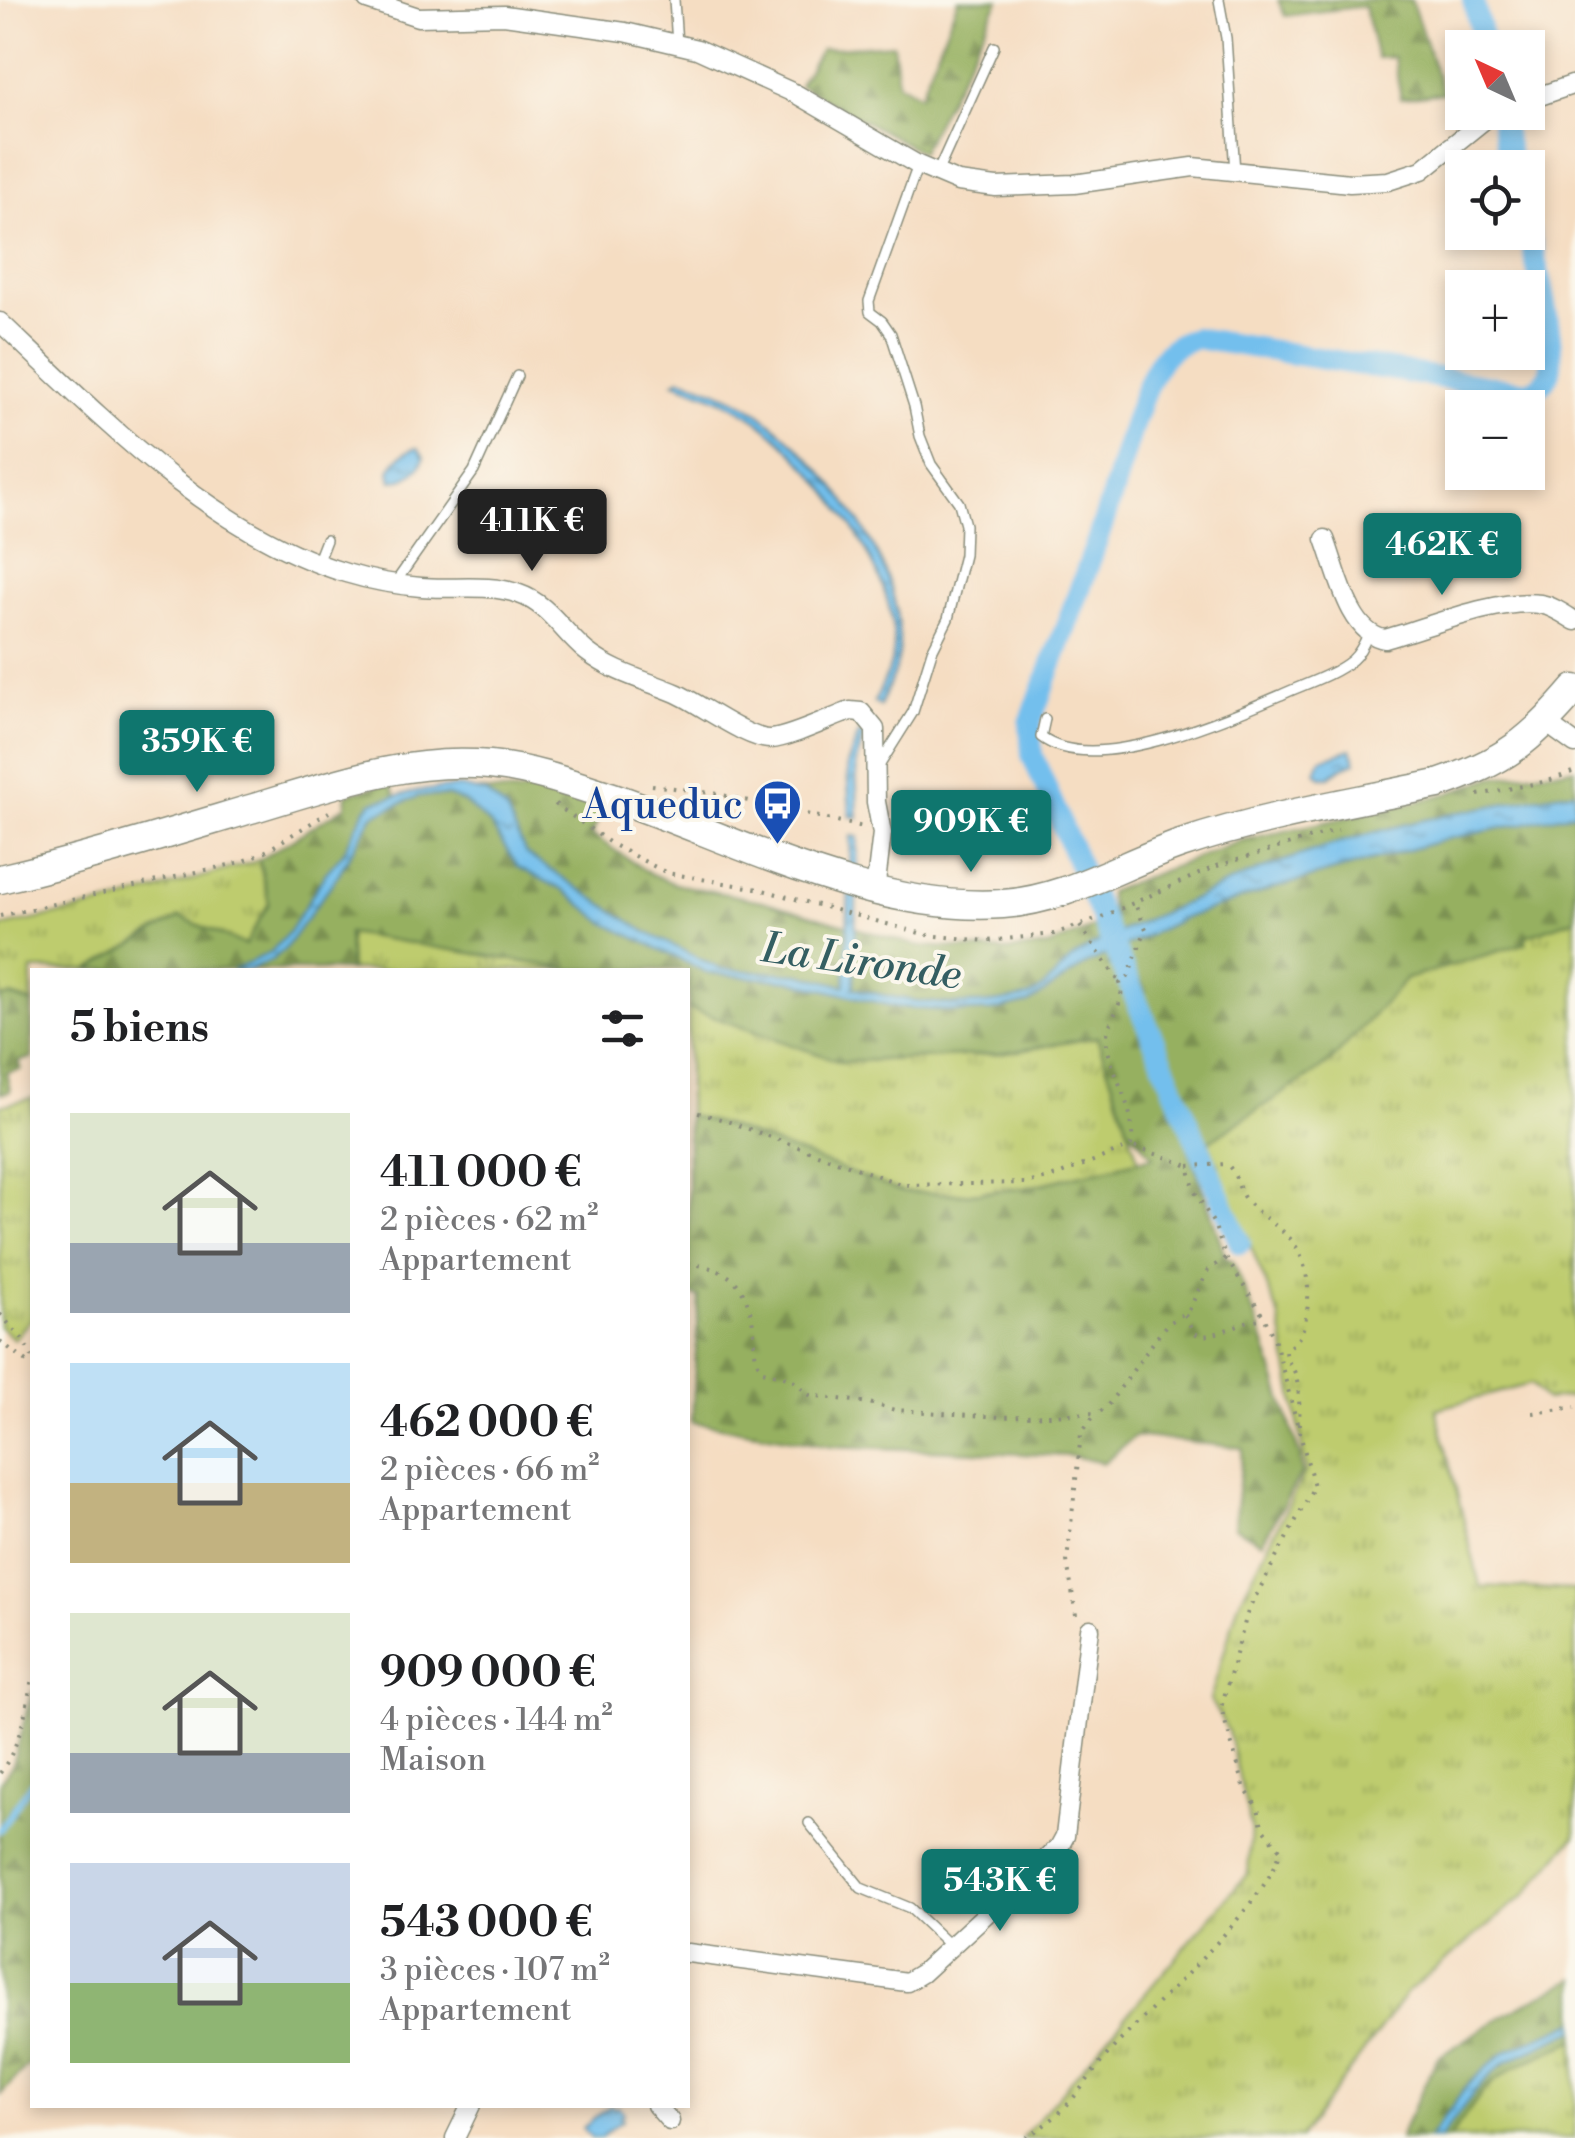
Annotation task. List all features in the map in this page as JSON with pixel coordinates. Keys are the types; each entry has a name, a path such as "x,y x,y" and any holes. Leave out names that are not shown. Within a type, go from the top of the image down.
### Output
{"street":[{"path":"367,0 418,16 504,16 625,32 677,44 736,64 937,174 958,182 996,187 1074,184 1193,168 1350,183 1407,178 1472,130"},
{"path":"1545,94 1575,84"},
{"path":"0,322 177,481 267,540 316,563 419,588 496,589 519,594 542,606 600,662 770,739 850,711 861,712 875,729 874,772 882,834 875,891"},
{"path":"1326,539 1358,623 1368,634 1386,638 1491,608 1529,604 1544,604 1575,621"},
{"path":"0,879 70,863 406,766 466,763 516,768 635,805 899,898 958,904 1032,901 1212,835 1466,774 1512,751 1546,723 1575,689"},
{"path":"1546,723 1575,744"},
{"path":"690,1953 906,1982 915,1978 1060,1847 1065,1836 1090,1628"},
{"path":"455,2138 470,2108"},
{"path":"659,2108 670,2121"}],"lane":[{"path":"674,0 677,44"},
{"path":"1219,0 1226,38 1234,172"},
{"path":"937,174 965,104 994,47"},
{"path":"874,772 913,712 932,651 948,618 964,555 965,525 959,503 931,464 888,327 870,312 869,301 918,165"},
{"path":"394,583 474,471 517,376"},
{"path":"316,563 326,540"},
{"path":"1045,719 1042,736 1072,749 1109,748 1167,738 1220,721 1322,676 1350,661 1368,634"},
{"path":"809,1823 861,1888 910,1908 951,1947"}],"path":[{"path":"1471,797 1548,782 1575,771"},
{"path":"635,805 645,784 672,786 882,834"},
{"path":"540,796 643,863 692,879 759,889 927,935 968,940 1020,940 1080,926 1217,866 1354,826"},
{"path":"0,916 242,862 338,808"},
{"path":"1120,983 1128,977 1146,929 1134,902"},
{"path":"1080,926 1120,983 1122,998 1107,1034 1121,1092 1135,1128 1131,1146"},
{"path":"690,1111 903,1185 1026,1183 1131,1146 1170,1156 1188,1166 1227,1164 1237,1175 1246,1200 1286,1235 1300,1259 1308,1300 1301,1333 1284,1351 1296,1375 1296,1398 1302,1417 1298,1429"},
{"path":"1026,2138 1056,2116 1187,1971 1208,1956 1262,1890 1277,1864 1280,1848 1262,1826 1258,1808 1246,1789 1221,1708 1248,1611 1314,1486 1266,1319 1226,1258 1214,1224 1194,1192 1188,1166"},
{"path":"1090,1628 1074,1612 1067,1562 1081,1434 1096,1413 1111,1404 1166,1326 1184,1315 1208,1270 1226,1258"},
{"path":"690,1263 722,1270 736,1280 753,1324 754,1360 762,1371 790,1378 809,1395 869,1402 895,1410 1001,1417 1096,1413"},
{"path":"0,1314 30,1353"},
{"path":"1184,1315 1199,1335 1254,1318 1266,1319"},
{"path":"0,1342 30,1364"},
{"path":"1533,1414 1575,1406"},
{"path":"0,1773 22,1728 30,1688"}],"green space":[{"path":"958,0 999,0 921,152 799,85 821,49 893,44 898,83 920,95"},
{"path":"1278,0 1411,0 1443,93 1401,98 1394,57 1377,58 1364,6 1285,16"},
{"path":"1575,768 1575,919 1526,936 1526,943 1406,979 1329,1063 1208,1142 1189,1149 1226,1258 1233,1261 1260,1329 1300,1456 1302,1472 1262,1542 1234,1527 1243,1448 1135,1436 1103,1463 1072,1456 833,1446 692,1422 699,1297 690,1295 690,1116 902,1192 962,1194 1025,1188 1153,1157 1128,1128 1097,1037 1000,1054 841,1062 690,1009 690,968 561,968 348,933 350,968 91,968 180,917 245,945 269,903 259,860 346,806 347,794 389,783 397,797 454,789 518,793 543,787 603,806 592,835 649,873 675,884 762,901 918,946 1008,951 1049,946 1113,919 1108,892 1243,840 1403,805 1493,777"},
{"path":"259,860 269,903 245,945 180,917 91,968 30,968 30,1002 11,996 0,998 0,927 117,902"},
{"path":"1575,872 1575,1396 1546,1400 1531,1384 1436,1409 1480,1586 1575,1590 1575,1836 1525,1895 1408,1991 1300,2138 1022,2138 1248,1873 1251,1828 1228,1731 1210,1700 1238,1605 1306,1470 1280,1318 1208,1142 1329,1063 1406,979"},
{"path":"348,932 561,968 350,968"},
{"path":"10,996 30,1002 30,1058 19,1061 21,1069 6,1073 10,1091 0,1094 0,998"},
{"path":"690,1009 841,1062 1000,1054 1097,1037 1139,1161 1025,1188 962,1194 902,1192 690,1117"},
{"path":"30,1098 30,1320 14,1339 0,1327 0,1106"},
{"path":"30,1699 30,2063 0,2095 0,1782 13,1764"},
{"path":"1575,1978 1575,2040 1513,2068 1485,2088 1449,2138 1399,2138 1437,2058 1507,2013"},
{"path":"1575,2040 1575,2138 1449,2138 1485,2088 1513,2068"}],"water":[{"path":"681,378 757,412 809,458 855,516 874,548 897,614 898,655 880,706 874,703 892,659 892,621 883,588 847,518 823,486 771,432 729,404 675,382"},
{"path":"418,448 424,457 416,471 392,481 390,471 395,463"},
{"path":"859,733 864,737 856,762 858,818 850,816 847,765"},
{"path":"1351,749 1356,762 1330,777 1321,777 1316,772 1321,759"},
{"path":"460,787 486,793 506,810 526,854 646,932 720,969 800,974 845,986 851,836 858,837 854,988 896,998 962,1004 1027,997 1073,958 1101,941 1248,875 1339,843 1432,818 1575,791 1575,813 1447,839 1278,887 1184,918 1085,965 1029,1003 963,1012 896,1007 790,981 708,973 605,923 566,892 518,867 490,824 464,802 448,796 419,796 373,815 338,875 284,950 254,968 237,968 270,953 289,932 373,802 417,791"},
{"path":"1575,2022 1575,2030 1504,2063 1480,2085 1440,2138 1429,2138 1469,2083 1504,2052"},
{"path":"607,2108 620,2108 624,2113 620,2116 623,2119 600,2138 592,2138 583,2128"}],"waterway":[{"path":"1473,0 1480,30"},
{"path":"1503,130 1508,150"},
{"path":"1240,1243 1032,755 1030,723 1098,538 1143,396 1165,355 1195,338 1528,392 1547,378 1551,359 1532,250"},
{"path":"0,1830 30,1785"}],"place":[{"name":"Aqueduc","path":"778,846"}],"water label":[{"name":"La Lironde","path":"862,960"}]}
